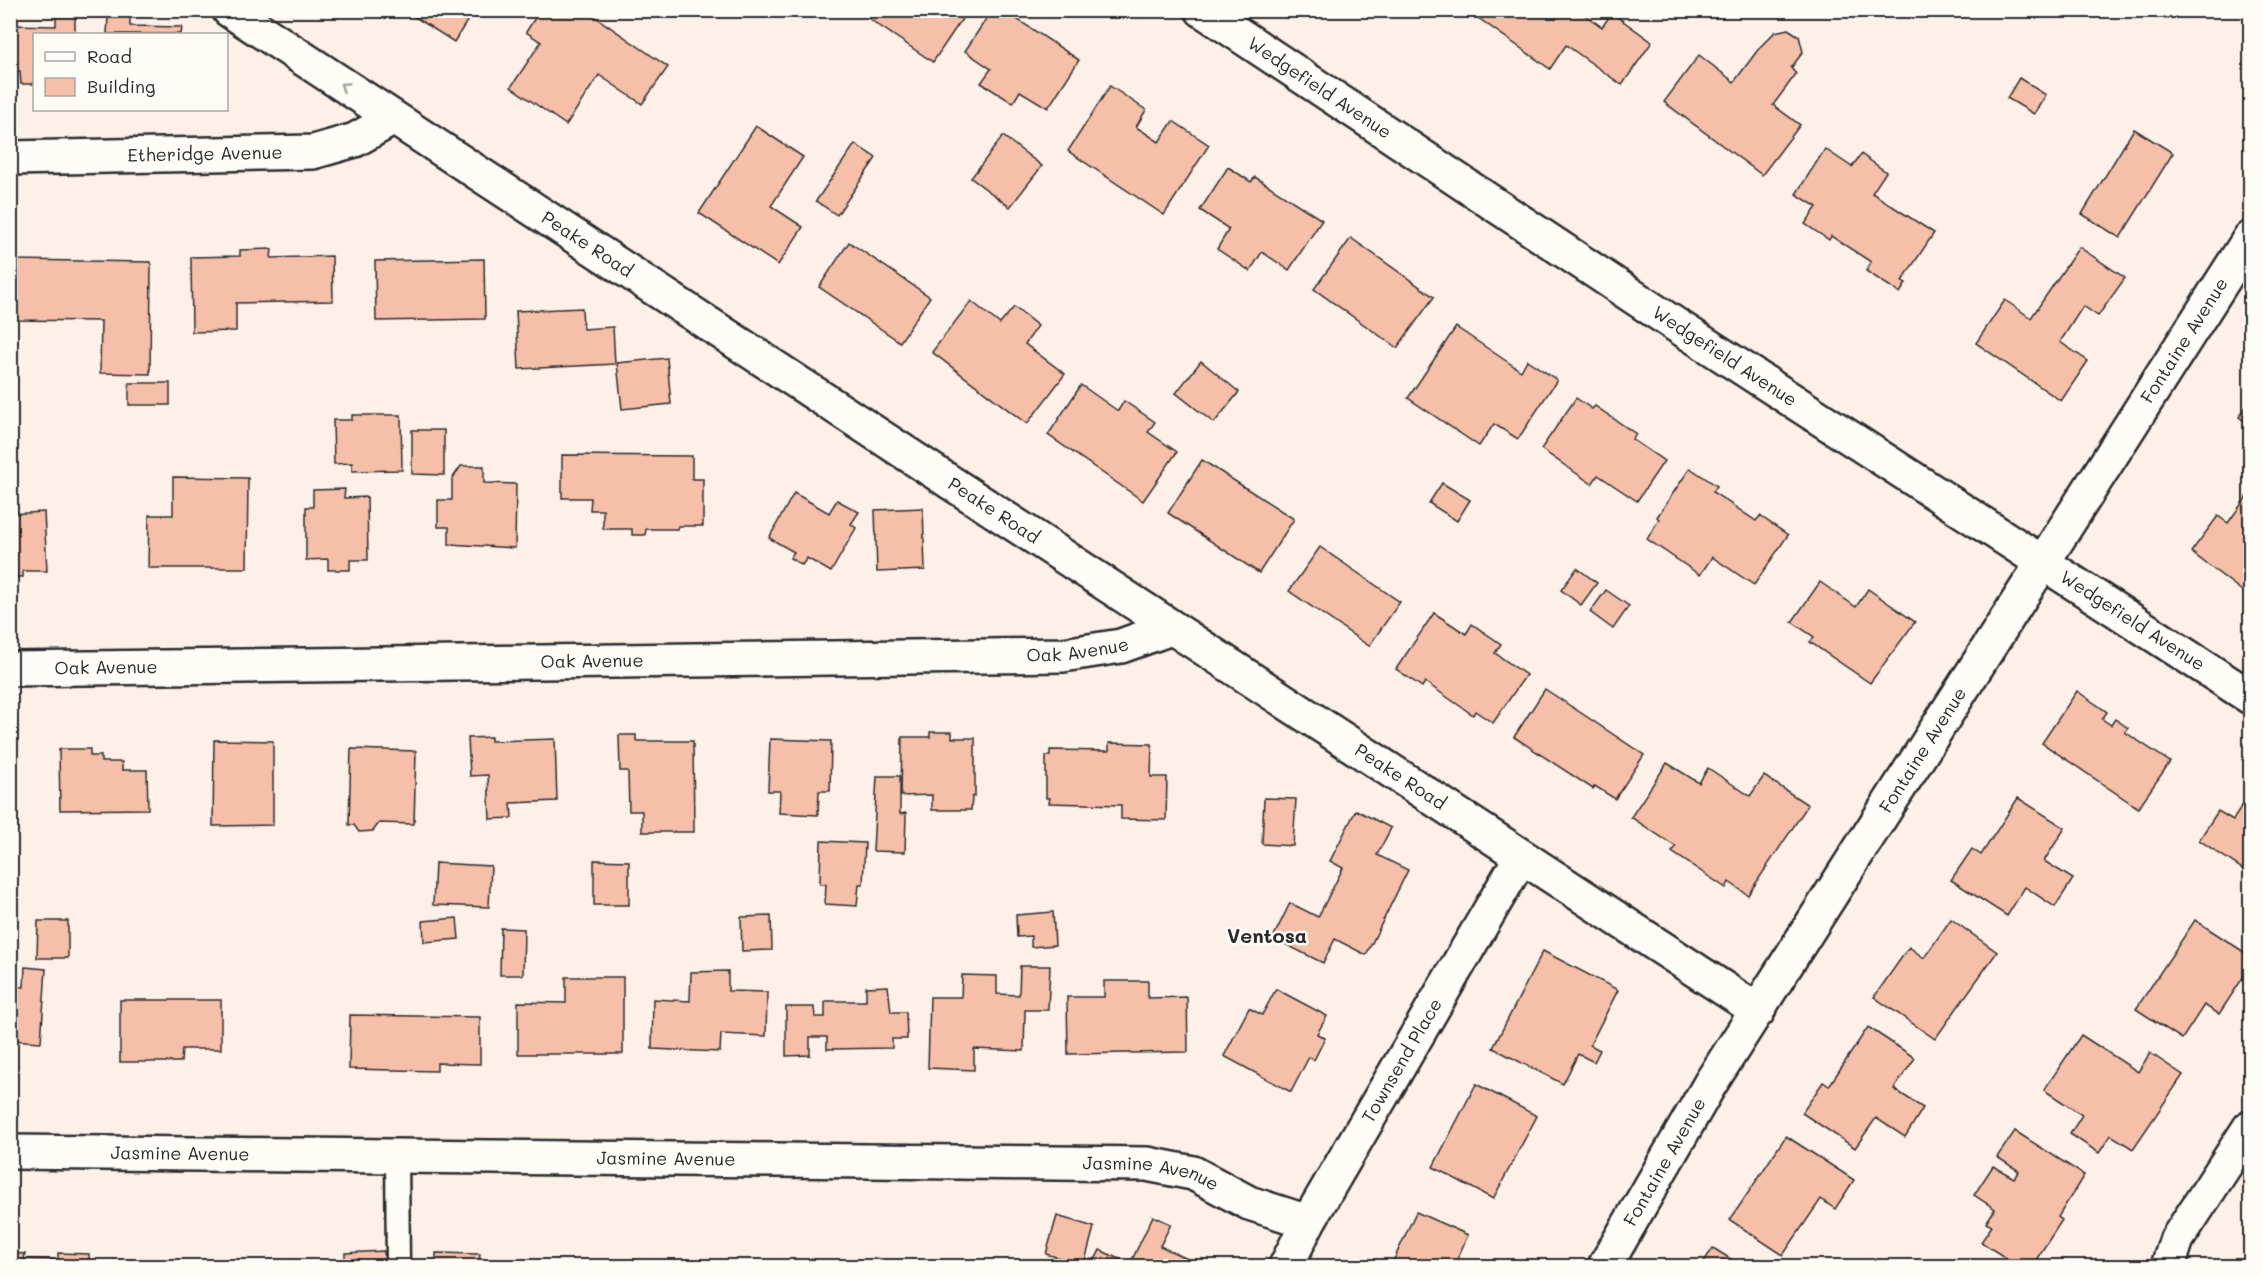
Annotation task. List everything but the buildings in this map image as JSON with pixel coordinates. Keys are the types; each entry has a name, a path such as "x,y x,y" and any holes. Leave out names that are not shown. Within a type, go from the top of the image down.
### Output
{"street":[{"name":"Peake Road","path":"229,10 392,119 1004,515 1171,628 1758,1011"},
{"name":"Wedgefield Avenue","path":"1202,10 1676,325 2250,697"},
{"name":"Etheridge Avenue","path":"10,158 313,152 355,140 392,119"},
{"name":"Fontaine Avenue","path":"1605,1266 1710,1084 2250,238"},
{"name":"Oak Avenue","path":"10,669 1063,656 1121,646 1171,628"},
{"name":"Townsend Place","path":"1286,1266 1308,1222 1521,857"},
{"path":"2168,1266 2177,1239 2250,1127"},
{"name":"Jasmine Avenue","path":"10,1152 1147,1164 1193,1173 1249,1203 1308,1222"}],"lane":[{"path":"397,1156 398,1266"}],"district":[{"name":"Ventosa","path":"1267,936"}]}
